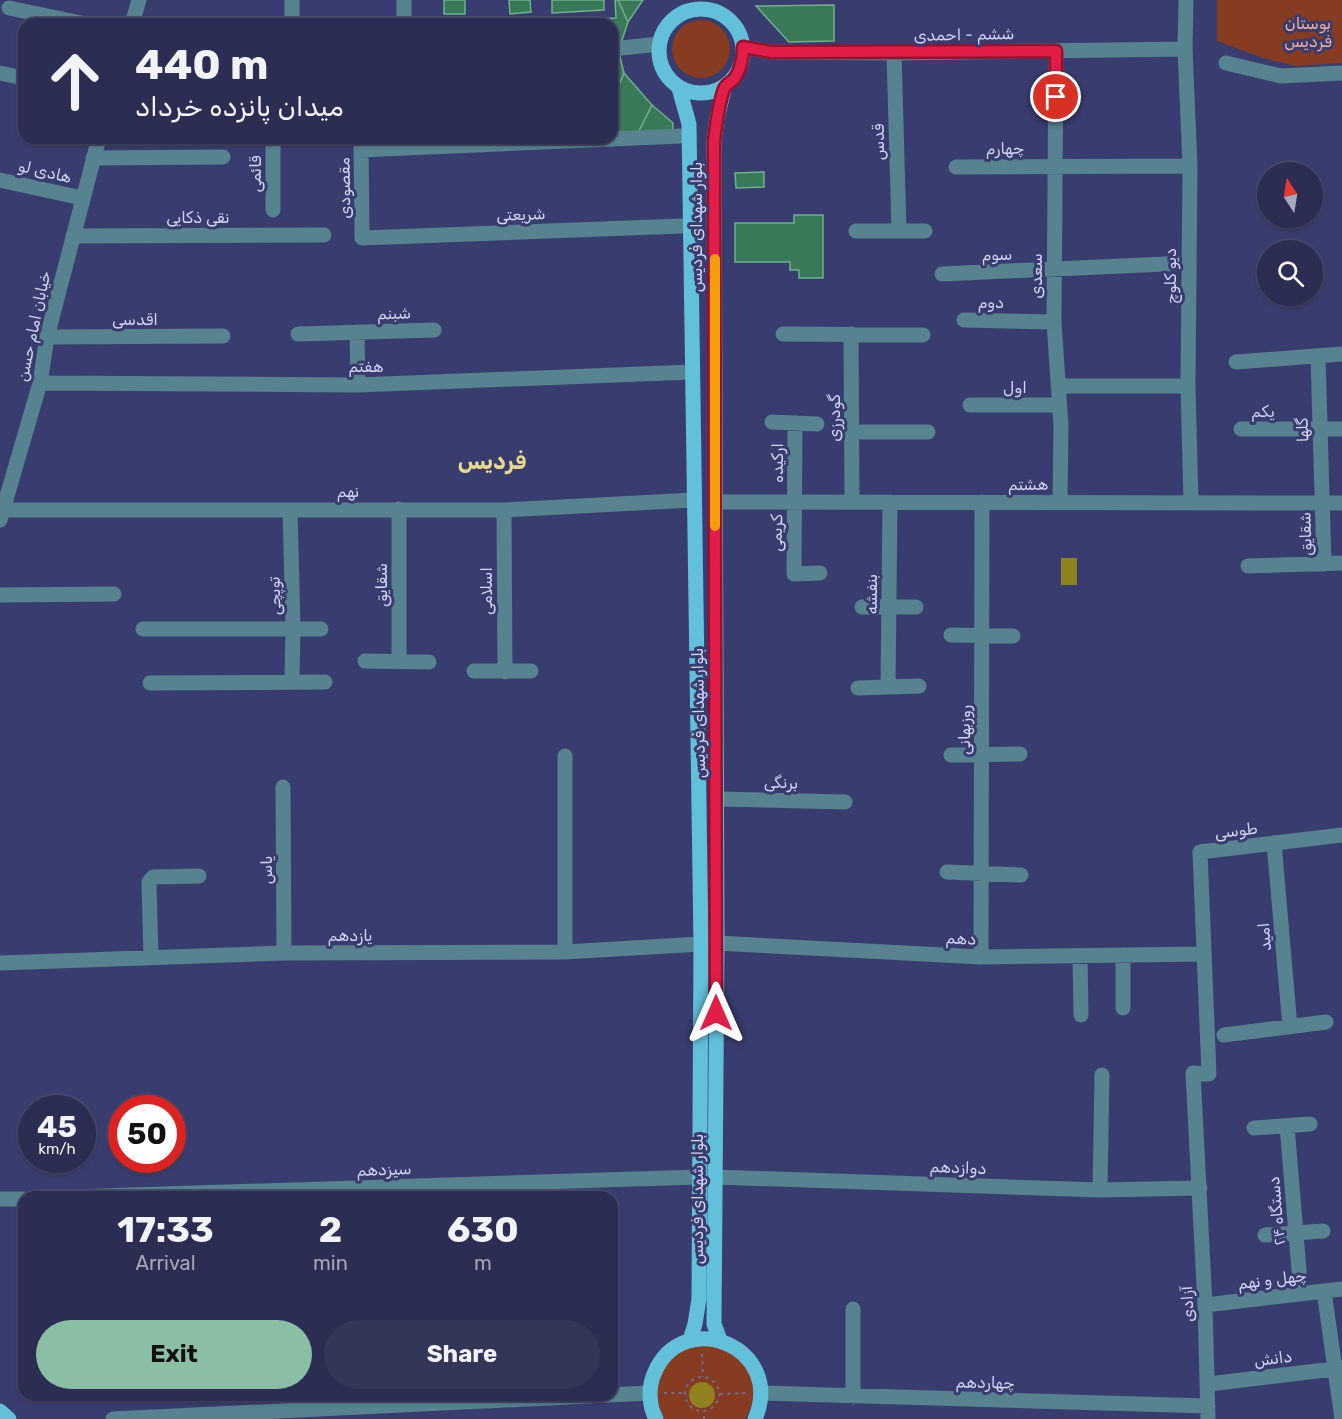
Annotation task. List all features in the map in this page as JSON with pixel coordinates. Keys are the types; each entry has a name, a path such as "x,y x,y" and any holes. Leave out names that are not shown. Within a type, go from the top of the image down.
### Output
{"main road":[{"path":"680,15 686,0"},
{"path":"712,5 734,25 740,35 743,59 734,79 725,86 714,92 690,93 669,80 662,69 658,57 659,44 670,22 690,10 712,5"},
{"name":"بلوار شهدای فردیس","path":"705,1340 714,1324 717,943 714,141 725,86"},
{"name":"بلوار شهدای فردیس","path":"679,88 689,124 701,944 699,1299 696,1324 705,1340"},
{"path":"656,1419 650,1393 651,1381 657,1367 677,1346 705,1340 733,1346 745,1354 754,1365 762,1393 760,1408 755,1419"},
{"path":"0,1410 9,1419"}],"street":[{"path":"134,18 139,0"},
{"path":"292,0 292,18"},
{"path":"404,0 404,18"},
{"name":"دیو کلوچ","path":"1186,0 1185,49 1190,166 1188,386 1191,502"},
{"path":"9,8 57,18"},
{"path":"618,48 659,44"},
{"name":"ششم - احمدی","path":"743,47 771,52 894,53 1185,49"},
{"name":"سعدی","path":"1056,51 1054,322 1061,447 1060,501"},
{"name":"قدس","path":"894,53 899,231"},
{"path":"1226,63 1281,76 1342,73"},
{"path":"0,73 18,77"},
{"path":"618,138 682,136"},
{"name":"خیابان امام حسن","path":"2,515 7,473 40,383 47,337 97,144"},
{"name":"قائمی","path":"273,144 273,210"},
{"name":"مقصودی","path":"361,144 362,238"},
{"path":"93,158 224,158"},
{"name":"چهارم","path":"956,167 1190,166"},
{"name":"هادی لو","path":"0,180 82,198"},
{"name":"شریعتی","path":"362,238 682,225"},
{"path":"856,231 925,231"},
{"name":"نقی ذکایی","path":"72,236 324,235"},
{"name":"سوم","path":"942,274 1188,263"},
{"name":"دوم","path":"964,320 1054,322"},
{"name":"شبنم","path":"298,334 434,330"},
{"name":"شبنم","path":"357,332 358,385"},
{"path":"783,333 923,335"},
{"name":"گودرزی","path":"851,334 852,502"},
{"name":"اقدسی","path":"47,337 223,336"},
{"path":"1236,362 1342,354"},
{"name":"گلها","path":"1318,356 1322,502"},
{"name":"هفتم","path":"40,383 358,385 692,372"},
{"path":"1058,386 1188,386"},
{"name":"اول","path":"970,405 1059,405"},
{"path":"772,422 817,423"},
{"name":"ارکیده","path":"795,423 795,502"},
{"name":"یکم","path":"1241,429 1320,429"},
{"path":"1320,429 1342,429"},
{"path":"852,432 928,432"},
{"name":"نهم","path":"2,515 290,510 504,510 694,500"},
{"name":"هشتم","path":"715,502 1342,503"},
{"name":"کریمی","path":"795,502 794,574 820,573"},
{"name":"بنفشه","path":"888,686 890,502"},
{"name":"روزبهانی","path":"981,957 982,502"},
{"name":"شقایق","path":"1322,502 1324,564"},
{"name":"شقایق","path":"399,509 399,661"},
{"name":"توپچی","path":"290,510 292,681"},
{"name":"اسلامی","path":"504,510 505,672"},
{"path":"1248,566 1342,563"},
{"path":"0,595 114,594"},
{"path":"862,607 916,607"},
{"path":"143,629 293,627 321,629"},
{"path":"951,635 1013,636"},
{"path":"365,661 429,662"},
{"path":"474,671 531,671"},
{"path":"150,683 325,681"},
{"path":"858,688 919,686"},
{"path":"951,755 1020,754"},
{"path":"565,756 565,952"},
{"name":"یاس","path":"283,788 284,953"},
{"name":"برنگی","path":"717,800 845,802"},
{"name":"طوسی","path":"1200,1188 1193,1073 1209,1074 1200,852 1342,835"},
{"name":"امید","path":"1274,843 1290,1027"},
{"path":"947,872 1021,875"},
{"path":"151,958 149,882 153,877 160,876 199,876"},
{"name":"دهم","path":"717,943 981,957 1203,954"},
{"name":"یازدهم","path":"0,963 284,953 565,952 701,944"},
{"path":"1123,955 1123,1008"},
{"path":"1080,956 1081,1015"},
{"path":"1224,1035 1326,1022"},
{"path":"1100,1190 1102,1075"},
{"path":"1254,1128 1310,1124"},
{"name":"۲۴ دستگاه","path":"1287,1126 1301,1294"},
{"name":"سیزدهم","path":"259,1191 698,1177"},
{"name":"دوازدهم","path":"715,1177 1100,1190 1200,1188"},
{"name":"آزادی","path":"1200,1188 1209,1384 1208,1412"},
{"path":"0,1199 18,1198"},
{"path":"1265,1235 1323,1231"},
{"name":"چهل و نهم","path":"1205,1305 1342,1289"},
{"path":"1324,1291 1339,1369 1342,1419"},
{"path":"853,1309 853,1397"},
{"name":"دانش","path":"1209,1384 1339,1369"},
{"path":"618,1395 650,1393"},
{"name":"چهاردهم","path":"762,1393 1208,1412"},
{"path":"112,1419 484,1401"}],"path":[{"path":"703,1377 701,1342 705,1340"},
{"path":"698,1377 703,1377 713,1380 720,1394 718,1402 712,1409 704,1412 692,1409 685,1393 689,1383 698,1377"},
{"path":"650,1393 685,1393"},
{"path":"720,1394 762,1393"},
{"path":"704,1412 704,1419"}],"green space":[{"name":"بوستان فردیس","path":"1217,0 1342,0 1342,63 1296,66 1263,58 1217,41"},
{"path":"701,20 712,22 725,33 730,49 728,60 717,73 701,78 690,76 677,65 672,49 674,38 685,25"},
{"path":"691,1344 725,1346 749,1369 752,1375 754,1395 745,1419 665,1419 662,1416 656,1393 665,1362"}],"shaded area":[{"path":"1061,558 1077,558 1077,585 1061,585"},
{"path":"702,1382 711,1386 715,1395 711,1404 702,1408 693,1404 689,1395 693,1386"}],"building":[{"path":"444,0 465,0 465,14 444,14"},
{"path":"509,0 530,0 531,12 510,14"},
{"path":"552,0 604,0 604,10 552,13"},
{"path":"615,0 618,0 628,22 621,43 618,43 618,18 616,18"},
{"path":"618,0 643,0 628,22"},
{"path":"834,5 834,41 789,42 756,6"},
{"path":"618,53 624,73 618,88"},
{"path":"624,73 652,105 638,133 618,134 618,88"},
{"path":"652,105 673,123 673,132 638,133"},
{"path":"764,172 764,187 736,188 735,173"},
{"path":"794,215 823,215 823,278 799,278 799,270 790,270 790,262 735,262 735,223 794,223"}],"slow traffic":[{"path":"715,259 715,526"}],"district":[{"name":"فردیس","path":"492,461"}],"route":[{"path":"716,1013 714,141 725,86 734,79 740,69 743,47 771,52 1056,51 1056,97"}]}
